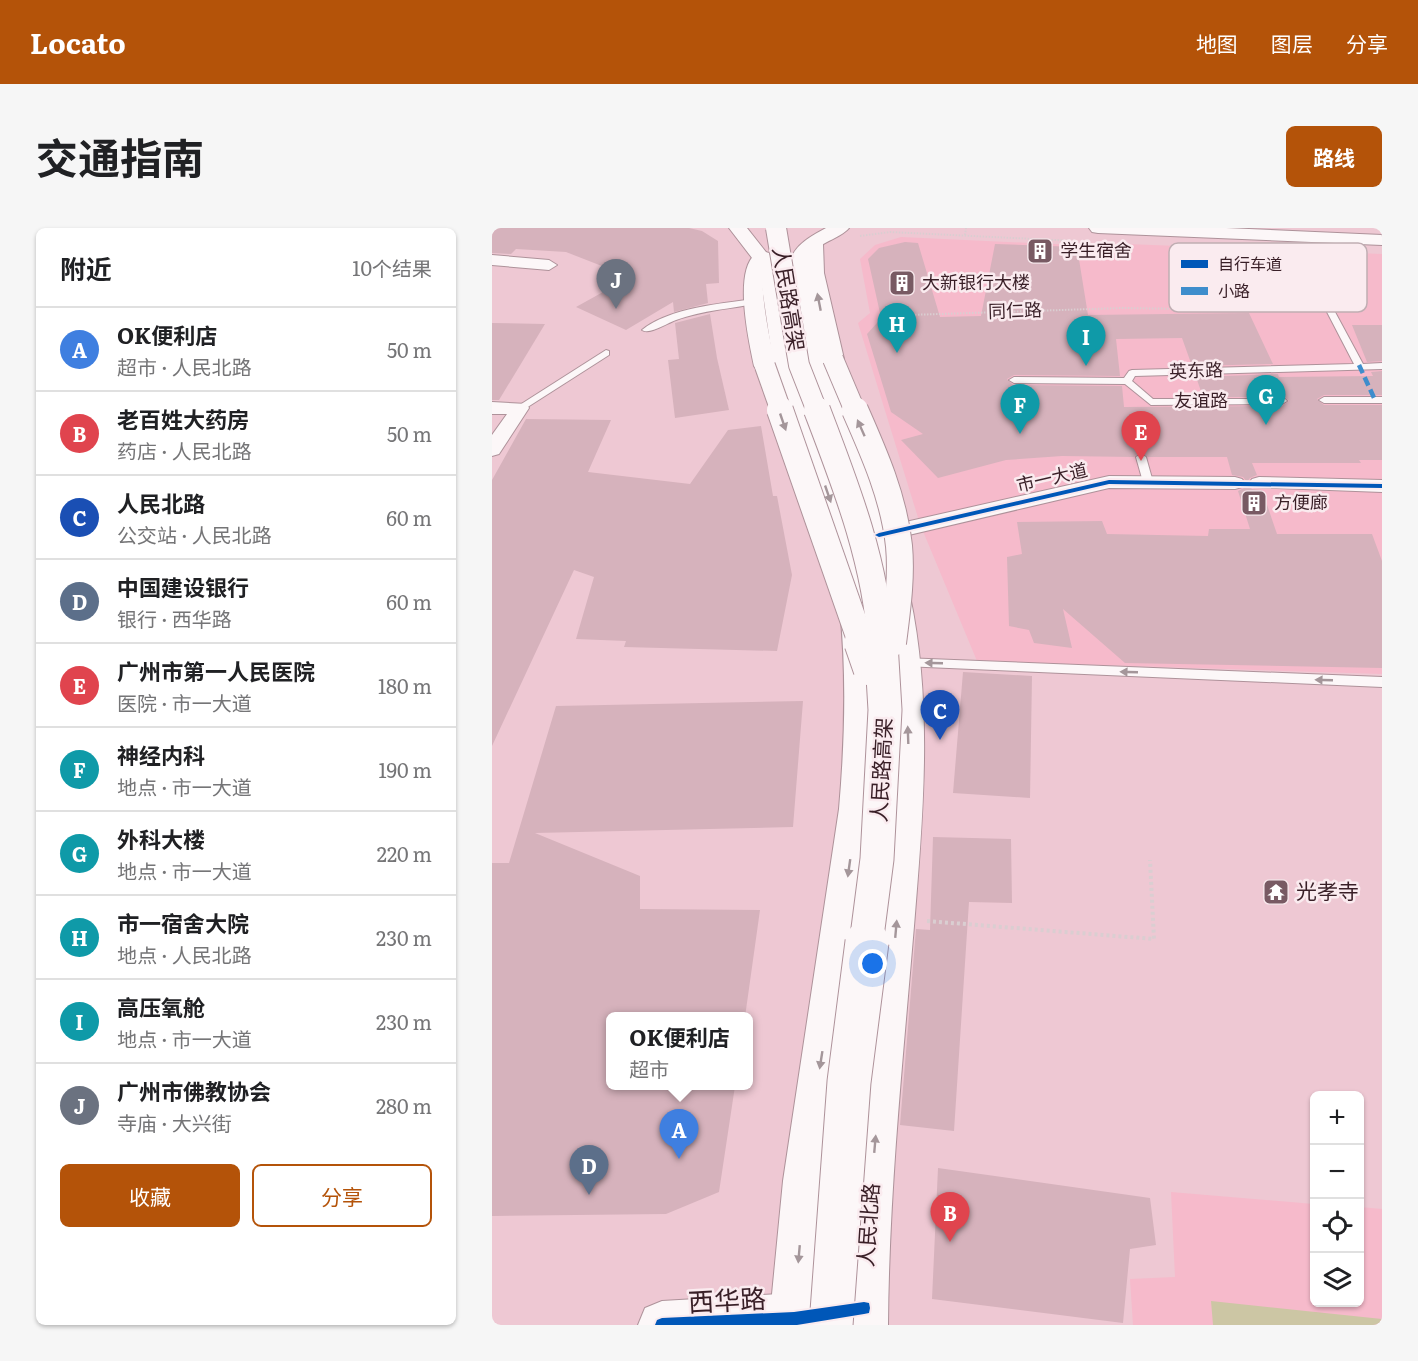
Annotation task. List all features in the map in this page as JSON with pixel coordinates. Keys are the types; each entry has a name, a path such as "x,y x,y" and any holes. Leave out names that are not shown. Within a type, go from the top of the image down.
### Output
{"main road":[{"path":"738,228 762,257 772,280 784,362 840,530 846,553 854,616 860,704 860,756 856,809 810,1139 829,1320"},
{"name":"人民路高架","path":"776,228 799,366 850,495 867,552 880,632 885,710 877,859 846,1113 829,1320"},
{"path":"1098,228 1382,240"},
{"path":"848,232 808,249 762,257 756,264 758,335 765,366 885,710"},
{"path":"808,249 833,359 886,489 895,521 899,546 900,580 885,710"},
{"name":"人民北路","path":"808,249 799,267 799,285 811,356 879,536 896,598 909,740 897,919 875,1144 829,1320"},
{"name":"西华路","path":"662,1325 829,1320"}],"street":[{"path":"492,260 549,265"},
{"path":"492,408 519,408"},
{"path":"492,450 519,408"},
{"name":"市一大道","path":"879,536 1108,482 1235,483"},
{"path":"1259,483 1382,486"}],"lane":[{"path":"646,330 670,318 698,309 756,301"},
{"path":"1331,312 1359,365"},
{"path":"519,408 606,353"},
{"name":"英东路","path":"1014,380 1126,381 1131,373 1382,366"},
{"name":"友谊路","path":"1126,381 1151,402 1282,401"},
{"path":"1324,400 1382,400"},
{"path":"1134,429 1138,443"},
{"path":"1142,457 1148,482"},
{"path":"903,662 1382,682"}],"path":[{"path":"965,235 966,228"},
{"path":"848,232 1076,241"},
{"path":"897,919 1154,939 1149,860"}],"shaded area":[{"path":"901,237 1096,246 1101,246 1102,243 1169,246 1169,312 1367,312 1367,253 1382,254 1382,674 977,661 920,524 858,323 870,313 860,259 875,245"},
{"path":"1171,1192 1310,1204 1310,1307 1364,1307 1364,1207 1382,1209 1382,1325 1133,1325 1130,1279 1175,1277"},
{"path":"1211,1301 1382,1319 1382,1325 1213,1325"}],"building":[{"path":"492,228 689,228 702,231 718,241 719,283 706,284 708,303 674,312 673,302 626,330 576,307 630,277 566,252 516,249 511,254 492,253"},
{"path":"905,242 918,243 940,317 981,316 995,244 1077,247 1088,315 1249,313 1273,364 1192,366 1182,338 1116,339 1120,376 1014,375 1007,379 1013,385 1122,386 1124,407 1282,406 1289,401 1285,397 1203,397 1196,377 1278,374 1279,377 1373,376 1371,372 1382,371 1382,395 1324,395 1317,399 1324,405 1382,405 1382,460 1359,460 1361,463 1252,463 1257,475 1247,482 1243,477 1232,475 1227,457 1148,457 1140,452 1134,457 1062,456 1006,460 938,478 901,440 923,434 891,412 867,334 877,323 882,322 868,259 879,248","holes":["1133,424 1141,428 1145,442 1143,447 1131,444 1127,428"]},
{"path":"710,314 729,410 675,418 668,360 679,359 675,323"},
{"path":"492,323 545,324 499,400 492,400"},
{"path":"1352,325 1382,325 1382,361 1367,362"},
{"path":"526,419 611,420 588,472 690,484 728,430 761,426 773,496 777,496 792,575 777,651 624,647 626,641 576,639 594,577 574,570 492,746 492,480"},
{"path":"1247,484 1252,489 1262,490 1277,534 1372,534 1382,561 1382,668 1125,663 1063,609 1072,648 1034,643 1029,630 1009,626 1007,557 1022,554 1017,522 1102,521 1107,534 1208,536 1209,529 1250,529 1238,491"},
{"path":"963,672 1032,676 1030,798 953,793"},
{"path":"803,701 793,827 535,833 640,876 640,909 760,910 746,1012 606,1012 606,1090 734,1090 719,1192 666,1214 492,1216 492,863 509,863 556,706"},
{"path":"933,837 1011,839 1012,903 969,902 954,1131 900,1125 916,929 930,930"},
{"path":"938,1168 1150,1198 1156,1245 1130,1249 1123,1323 932,1299"}],"marked path":[{"path":"1359,365 1375,400"}],"cycle path":[{"path":"879,535 1109,482 1382,486"},
{"path":"662,1325 794,1319 864,1308"}],"place":[{"name":"学生宿舍","path":"1040,251"},
{"name":"大新银行大楼","path":"902,283"},
{"name":"广州市佛教协会","path":"616,309"},
{"name":"市一宿舍大院","path":"897,353"},
{"name":"高压氧舱","path":"1086,366"},
{"name":"外科大楼","path":"1266,425"},
{"name":"神经内科","path":"1020,434"},
{"name":"广州市第一人民医院","path":"1141,461"},
{"name":"方便廊","path":"1254,503"},
{"name":"人民北路","path":"940,740"},
{"name":"光孝寺","path":"1276,892"},
{"name":"OK便利店","path":"679,1159"},
{"name":"中国建设银行","path":"589,1195"},
{"name":"老百姓大药房","path":"950,1242"}]}
